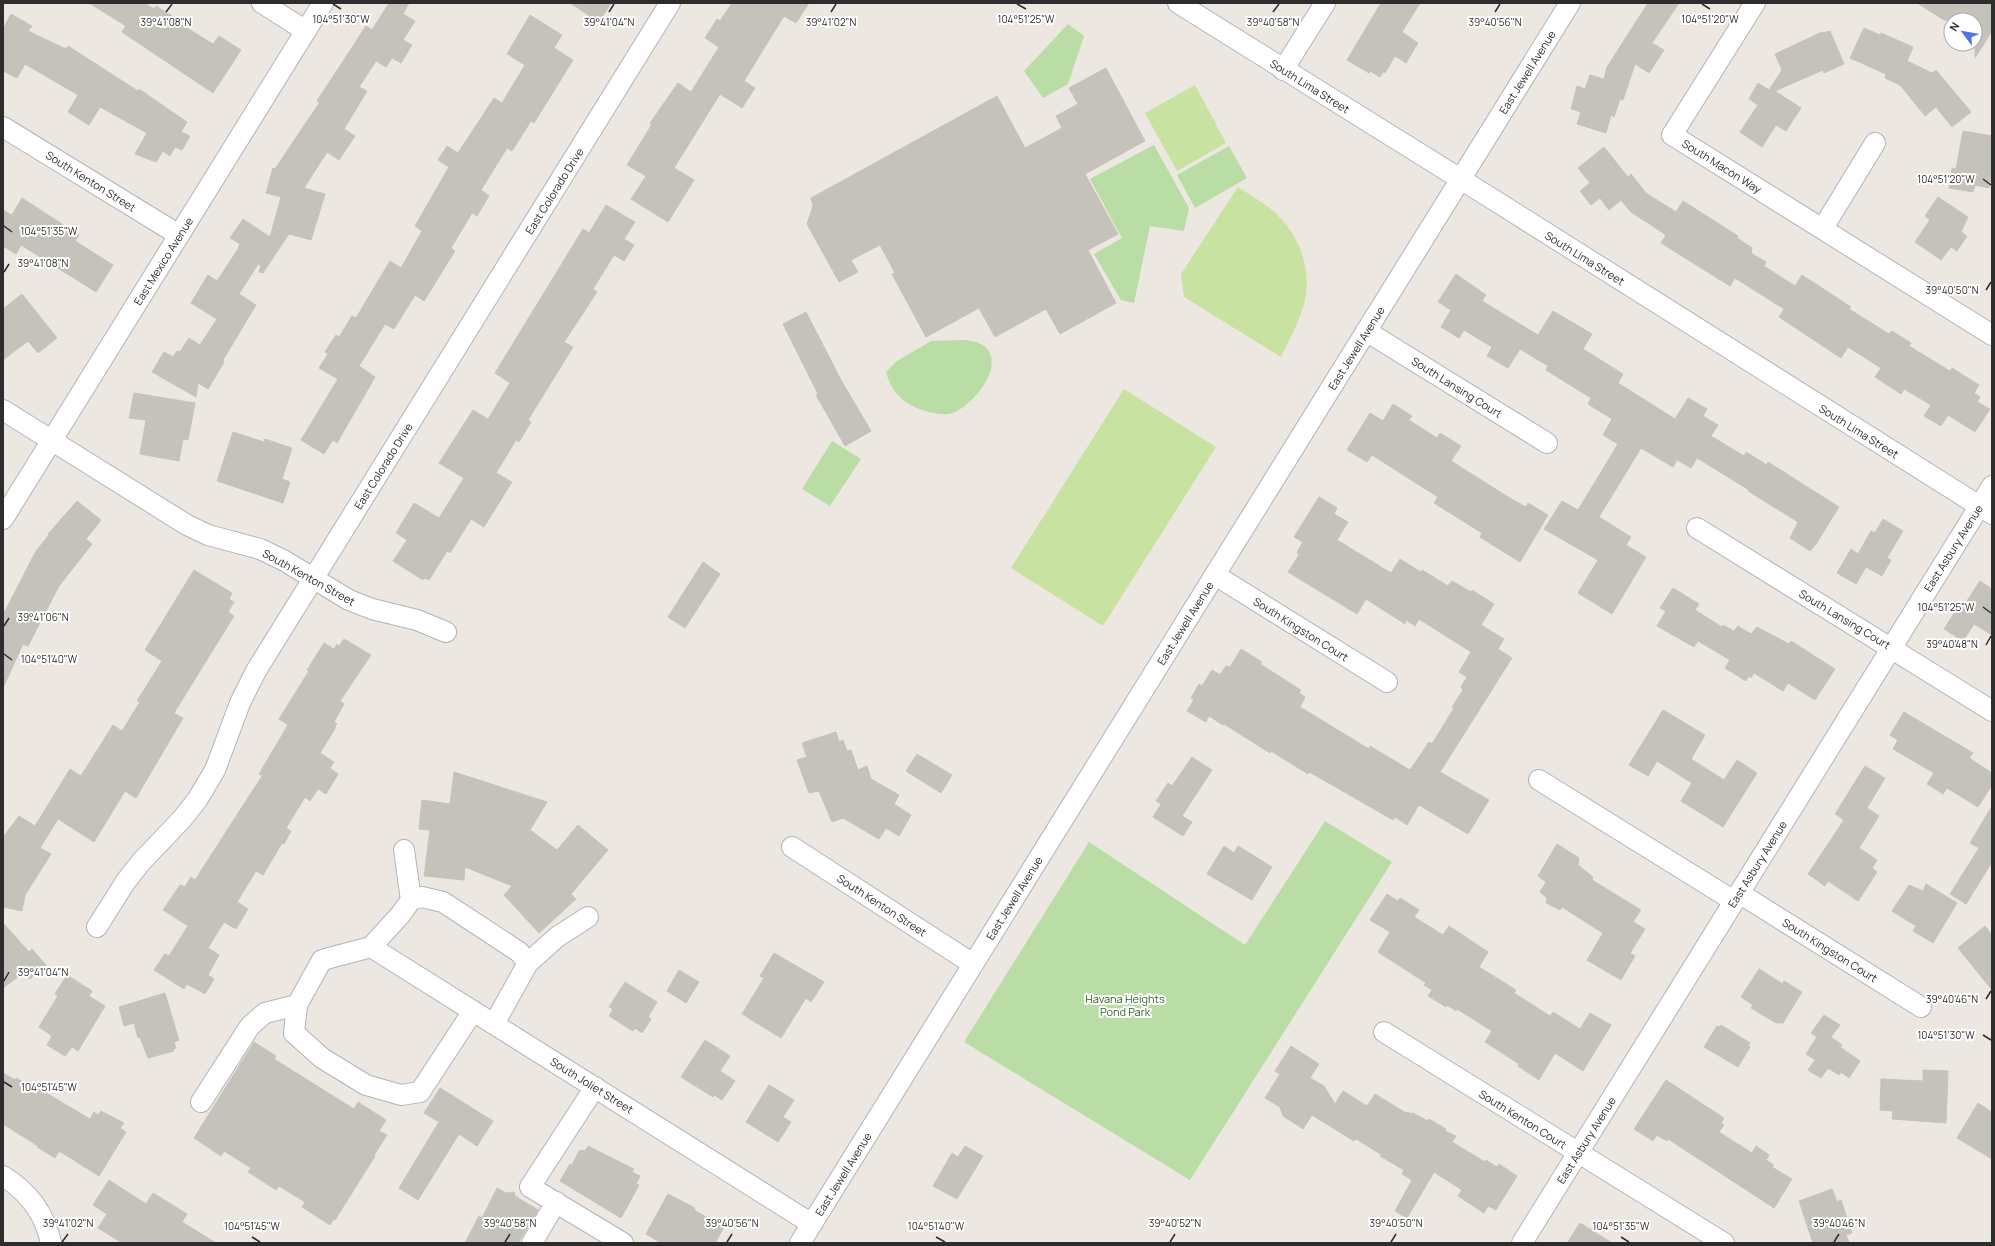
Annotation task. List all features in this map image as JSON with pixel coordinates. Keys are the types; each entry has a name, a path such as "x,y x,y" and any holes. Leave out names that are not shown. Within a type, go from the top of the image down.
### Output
{"street":[{"path":"262,3 306,31"},
{"name":"East Mexico Avenue","path":"3,519 323,3"},
{"name":"East Colorado Drive","path":"97,927 126,881 141,862 182,819 197,800 215,770 240,703 256,671 670,3"},
{"name":"South Lima Street","path":"1178,3 1283,70 1461,179 1986,510"},
{"path":"1283,70 1325,3"},
{"name":"East Jewell Avenue","path":"800,1243 1570,3"},
{"name":"South Macon Way","path":"1755,3 1672,135 1992,335"},
{"name":"South Kenton Street","path":"3,127 179,235"},
{"path":"1823,228 1875,143"},
{"name":"South Lansing Court","path":"1366,331 1547,443"},
{"name":"South Kenton Street","path":"3,410 187,525 208,535 260,550 282,560 349,600 372,609 417,620 446,632"},
{"name":"East Asbury Avenue","path":"1522,1243 1891,647 1986,510 1992,486"},
{"name":"South Lansing Court","path":"1696,528 1891,647 1992,711"},
{"name":"South Kingston Court","path":"1215,575 1387,682"},
{"name":"South Kingston Court","path":"1539,780 1920,1007"},
{"name":"South Kenton Street","path":"792,847 973,964"},
{"path":"404,850 411,900"},
{"path":"473,1010 420,1092 401,1095 366,1085 322,1058 294,1033 296,1005 322,960 371,946 411,900 422,897 443,902 519,952 528,963"},
{"path":"494,1024 528,963 557,937 588,917"},
{"name":"South Joliet Street","path":"371,946 812,1224"},
{"path":"201,1102 250,1026 265,1013 296,1005"},
{"name":"South Kenton Court","path":"1384,1032 1724,1243"},
{"path":"595,1087 530,1187 623,1243"},
{"path":"3,1176 20,1188 37,1206 48,1228 51,1243"},
{"path":"532,1243 556,1202"}],"green space":[{"path":"1068,24 1084,36 1068,84 1043,98 1024,71"},
{"path":"1195,85 1226,143 1177,171 1145,113"},
{"path":"1154,145 1189,208 1184,231 1150,226 1134,303 1121,300 1094,254 1122,238 1090,179"},
{"path":"1229,146 1247,178 1195,208 1177,175"},
{"path":"1238,187 1276,213 1294,236 1303,256 1307,278 1305,300 1298,322 1281,357 1184,297 1181,274"},
{"path":"965,340 983,345 991,355 992,365 983,386 967,405 949,414 935,413 913,406 903,400 895,392 886,372 897,361 931,341"},
{"path":"1124,389 1216,447 1103,626 1011,568"},
{"path":"832,441 861,459 830,506 802,489"},
{"name":"Havana Heights Pond Park","path":"1325,821 1392,862 1190,1180 964,1042 1089,842 1245,945"}],"building":[{"path":"89,3 144,3 154,9 156,6 175,18 174,20 213,44 219,36 241,50 213,93 122,32 126,26"},
{"path":"389,3 409,3 403,14 415,21 403,40 412,45 401,63 392,58 386,67 376,61 359,87 367,91 344,129 355,136 339,160 327,152 304,188 325,194 311,240 289,234 263,273 259,272 261,266 258,264 239,294 256,305 223,360 224,362 208,389 198,383 196,397 152,372 164,352 173,357 177,351 180,352 189,338 200,345 217,319 191,303 208,275 217,281 238,249 240,244 230,238 243,219 270,237 281,197 266,193 273,168 275,169 320,102 317,101 366,26 372,30"},
{"path":"570,3 611,3 599,22"},
{"path":"732,3 809,3 796,23 784,16 744,81 755,88 742,108 720,94 674,168 694,180 668,222 631,199 646,176 627,165 652,124 650,123 678,83 691,92 719,47 705,38 717,19 720,21"},
{"path":"1381,3 1420,3 1402,32 1418,43 1406,63 1395,56 1385,73 1383,72 1380,77 1370,71 1369,73 1347,60"},
{"path":"1648,3 1679,3 1652,43 1664,50 1649,73 1635,64 1623,100 1620,99 1614,117 1611,115 1606,133 1577,124 1581,112 1571,109 1577,86 1585,89 1590,75 1604,79 1607,67"},
{"path":"1917,3 1992,3 1992,31 1983,45 1983,12 1943,12 1943,19"},
{"path":"11,14 32,26 28,31 66,49 68,46 138,91 139,89 187,122 181,132 190,136 182,150 175,147 170,156 163,151 156,162 135,154 147,133 100,107 89,125 68,112 78,95 25,64 17,78 3,71 3,29"},
{"path":"530,15 562,35 554,48 573,60 534,123 531,121 512,151 507,148 481,190 489,196 477,216 472,213 451,248 455,251 424,301 415,295 394,329 385,324 359,366 375,377 337,443 333,440 324,454 301,440 338,379 319,368 328,354 325,352 336,335 339,337 352,316 356,318 390,261 401,268 422,231 415,226 449,167 438,160 447,146 458,153 494,98 502,103 525,65 507,54"},
{"path":"1864,28 1880,35 1881,33 1913,47 1907,61 1932,73 1936,70 1971,112 1952,127 1936,107 1925,116 1900,85 1885,78 1886,74 1850,58"},
{"path":"1830,31 1844,64 1824,73 1823,70 1775,91 1801,108 1786,131 1776,125 1762,147 1740,132 1758,105 1749,99 1758,83 1769,90 1782,70 1775,54 1822,32"},
{"path":"1975,52 1979,52 1975,58"},
{"path":"1106,68 1145,141 1085,174 1118,234 1088,250 1116,303 1060,334 1046,309 995,337 979,308 926,337 892,274 895,273 880,245 851,260 858,272 839,282 807,224 813,206 811,198 997,96 1025,148 1062,128 1056,116 1078,104 1069,88"},
{"path":"1963,131 1992,136 1992,173 1989,188 1975,185 1973,192 1949,188 1952,168 1956,169"},
{"path":"1604,147 1628,177 1631,174 1646,193 1676,212 1683,201 1738,236 1737,238 1752,248 1751,253 1766,262 1764,266 1795,286 1802,275 1851,307 1849,309 1889,334 1892,331 1911,343 1909,346 1950,371 1952,368 1979,385 1974,393 1980,397 1977,402 1990,409 1975,432 1948,415 1941,426 1924,416 1931,405 1904,389 1901,394 1875,377 1881,368 1848,347 1841,358 1779,317 1784,309 1735,278 1730,286 1661,243 1666,235 1631,212 1621,200 1609,210 1600,198 1591,205 1580,191 1590,183 1578,168"},
{"path":"1938,197 1968,217 1961,232 1967,236 1957,251 1951,247 1941,260 1915,242 1930,220 1925,216"},
{"path":"22,198 79,235 75,241 113,265 96,292 21,245 16,254 3,246 3,210 12,215"},
{"path":"606,205 635,222 624,239 634,245 624,261 614,255 593,289 597,292 564,342 573,347 528,420 531,422 519,442 516,440 496,473 512,482 484,527 471,519 450,553 447,551 429,580 424,578 423,580 393,561 407,540 396,533 414,503 439,518 464,478 439,463 473,410 488,419 510,383 495,373 583,229 589,233"},
{"path":"1456,274 1486,295 1482,301 1538,335 1553,311 1592,334 1583,349 1623,374 1618,383 1675,419 1688,398 1707,409 1703,416 1718,425 1711,436 1744,456 1746,452 1767,465 1768,462 1839,507 1816,544 1810,551 1790,538 1798,522 1697,458 1691,468 1677,460 1673,467 1641,448 1599,517 1631,537 1626,545 1646,557 1612,614 1578,593 1598,560 1544,529 1562,501 1578,510 1618,444 1603,435 1612,419 1588,404 1591,398 1546,370 1548,366 1520,349 1508,368 1487,356 1492,347 1464,330 1459,338 1441,327 1451,310 1438,302"},
{"path":"22,294 57,338 38,353 28,341 3,360 3,309"},
{"path":"806,312 841,380 871,431 845,446 816,395 818,394 783,324"},
{"path":"134,393 195,403 188,440 183,439 179,461 140,454 146,420 129,418"},
{"path":"1393,404 1412,416 1409,420 1437,438 1440,433 1461,446 1451,461 1513,500 1526,507 1528,503 1548,515 1520,562 1480,537 1482,533 1434,503 1438,497 1372,455 1367,462 1347,450 1370,413 1383,421"},
{"path":"233,432 264,442 265,439 292,448 282,479 290,482 283,503 217,481"},
{"path":"1319,497 1337,508 1334,514 1348,522 1337,540 1391,573 1400,559 1448,586 1452,581 1471,592 1472,590 1494,604 1481,625 1504,639 1498,649 1512,658 1440,772 1489,800 1468,834 1419,805 1407,825 1395,817 1393,820 1309,772 1308,774 1271,751 1270,753 1209,716 1206,722 1187,711 1194,700 1191,698 1199,684 1202,686 1212,670 1220,675 1226,666 1230,667 1241,649 1262,662 1260,664 1301,690 1299,693 1305,697 1300,707 1369,749 1370,746 1410,770 1429,742 1432,744 1463,690 1461,687 1467,677 1459,672 1471,652 1419,619 1415,626 1406,620 1405,624 1366,599 1357,614 1288,572 1299,555 1297,552 1303,542 1294,537"},
{"path":"77,501 101,520 86,539 92,544 59,586 28,646 23,644 3,688 3,615 36,551 49,535 48,534"},
{"path":"1883,519 1903,531 1887,558 1891,560 1882,576 1866,567 1856,584 1837,573 1851,549 1858,554 1871,531 1875,533"},
{"path":"703,562 720,574 685,628 668,617"},
{"path":"194,570 232,593 229,599 234,602 228,612 234,616 174,713 183,718 136,798 125,791 94,842 58,819 40,848 51,854 25,895 22,911 3,907 3,837 19,816 35,826 70,769 81,776 113,725 122,731 140,702 137,701 162,661 145,650"},
{"path":"1980,581 1992,589 1992,635 1974,624 1963,641 1944,629 1958,607 1961,610"},
{"path":"1673,588 1699,604 1695,610 1722,627 1723,625 1734,631 1738,626 1751,634 1757,627 1789,644 1791,641 1835,669 1815,700 1788,683 1783,691 1754,673 1751,678 1749,676 1746,681 1725,668 1730,660 1698,641 1694,647 1657,626 1666,611 1660,608"},
{"path":"344,639 371,655 340,701 344,704 334,722 337,724 335,726 336,727 320,753 334,762 330,768 338,774 326,794 318,789 310,801 305,797 286,828 291,831 284,844 282,843 263,875 256,871 237,902 248,909 236,929 224,922 208,948 219,955 208,975 214,979 205,994 187,984 184,989 154,970 165,954 169,956 188,926 163,910 180,885 185,887 191,877 195,880 262,776 259,774 288,725 279,719 309,671 307,670 324,643 334,649 337,644 339,646"},
{"path":"1663,710 1705,735 1691,759 1724,780 1737,760 1757,773 1723,827 1681,801 1692,783 1657,761 1648,776 1629,765"},
{"path":"1904,712 1973,753 1969,758 1992,773 1992,785 1978,807 1947,788 1943,794 1927,784 1934,773 1893,749 1898,740 1890,735"},
{"path":"836,732 839,742 843,740 847,751 851,750 858,770 867,766 871,779 899,795 894,804 911,815 899,836 886,828 879,839 843,818 832,822 819,791 809,793 797,760 807,757 802,743"},
{"path":"917,754 952,775 941,793 906,771"},
{"path":"1192,757 1212,770 1182,816 1192,822 1183,836 1153,817 1161,804 1156,801 1168,783 1172,786"},
{"path":"1865,766 1885,778 1867,808 1879,816 1859,848 1877,860 1872,868 1877,872 1858,901 1828,881 1825,886 1808,874 1844,820 1835,814"},
{"path":"454,772 547,802 530,830 557,850 578,825 608,850 571,894 576,899 539,933 504,895 512,886 465,867 464,880 424,876 430,830 419,829 422,800 450,804"},
{"path":"1992,806 1992,862 1966,904 1950,894 1979,848 1970,843"},
{"path":"1557,844 1579,858 1578,865 1593,877 1592,880 1641,910 1633,922 1645,929 1630,953 1635,956 1621,980 1587,960 1603,933 1562,907 1560,910 1546,903 1547,898 1540,892 1546,882 1538,876"},
{"path":"1224,846 1234,853 1238,846 1272,867 1252,900 1207,874"},
{"path":"1926,884 1957,903 1933,943 1913,931 1916,926 1892,911 1909,885 1923,891"},
{"path":"1387,894 1398,901 1400,898 1419,910 1414,917 1443,935 1449,926 1488,952 1479,967 1516,990 1514,993 1550,1016 1553,1012 1580,1029 1590,1013 1611,1025 1583,1071 1555,1053 1539,1080 1518,1066 1519,1064 1485,1042 1492,1031 1457,1009 1456,1011 1447,1005 1446,1007 1428,996 1432,990 1424,985 1426,983 1378,952 1390,932 1370,920"},
{"path":"3,923 29,952 32,949 46,965 30,979 23,973 3,988"},
{"path":"1985,926 1992,935 1992,990 1958,948"},
{"path":"774,953 824,982 811,1002 806,998 781,1038 742,1014 764,978 760,976"},
{"path":"1759,969 1783,984 1784,981 1802,992 1783,1023 1776,1023 1751,1008 1753,1005 1741,997"},
{"path":"679,970 699,982 686,1003 667,991"},
{"path":"67,975 92,991 89,996 105,1006 78,1051 72,1047 65,1056 47,1045 52,1036 39,1027 58,996 55,994"},
{"path":"625,982 657,1002 648,1017 651,1019 642,1033 635,1028 633,1031 609,1016 613,1009 609,1007"},
{"path":"165,993 179,1040 174,1042 176,1048 173,1049 174,1051 148,1058 140,1037 138,1038 134,1023 124,1026 119,1007"},
{"path":"1824,1015 1840,1025 1831,1037 1842,1045 1840,1047 1860,1061 1849,1078 1841,1072 1839,1075 1828,1068 1821,1078 1808,1070 1815,1060 1806,1054 1817,1037 1811,1033"},
{"path":"1721,1025 1750,1043 1748,1046 1750,1047 1738,1067 1704,1047 1717,1026 1719,1027"},
{"path":"705,1040 730,1056 720,1071 735,1081 722,1100 714,1095 713,1097 681,1077"},
{"path":"254,1042 276,1056 274,1059 354,1109 358,1102 386,1120 379,1131 387,1135 335,1220 334,1219 330,1225 302,1207 305,1202 279,1186 276,1190 248,1172 251,1168 224,1151 221,1156 194,1138"},
{"path":"1291,1046 1319,1064 1310,1078 1324,1086 1335,1104 1343,1091 1367,1106 1375,1094 1406,1113 1413,1113 1428,1121 1429,1119 1446,1129 1445,1131 1456,1136 1452,1142 1485,1162 1486,1160 1497,1167 1499,1164 1517,1176 1496,1210 1488,1206 1484,1213 1458,1196 1462,1190 1434,1172 1407,1218 1395,1211 1412,1180 1402,1174 1404,1170 1380,1156 1382,1155 1356,1139 1354,1141 1312,1115 1303,1129 1283,1116 1280,1107 1265,1098 1280,1074 1275,1071"},
{"path":"1923,1070 1948,1071 1946,1123 1892,1119 1893,1111 1880,1110 1881,1079 1923,1081"},
{"path":"3,1073 15,1080 16,1078 25,1083 26,1081 90,1119 94,1112 98,1115 101,1111 124,1123 120,1128 126,1132 99,1176 59,1151 55,1158 3,1124"},
{"path":"1666,1080 1724,1118 1721,1123 1724,1125 1719,1132 1752,1153 1756,1146 1769,1155 1766,1160 1774,1165 1772,1167 1792,1179 1774,1208 1668,1139 1667,1141 1657,1135 1653,1141 1634,1129"},
{"path":"769,1085 794,1100 783,1117 791,1122 778,1142 746,1122"},
{"path":"440,1088 493,1121 477,1146 459,1134 418,1200 399,1188 439,1122 424,1113"},
{"path":"1978,1103 1992,1112 1992,1159 1957,1138"},
{"path":"588,1146 634,1169 632,1172 640,1176 636,1184 639,1185 621,1218 560,1181 570,1164 572,1165 579,1151 586,1150"},
{"path":"965,1146 983,1156 957,1199 933,1186 952,1153 958,1157"},
{"path":"109,1180 146,1204 153,1193 187,1214 182,1222 216,1243 122,1243 98,1228 107,1214 93,1205"},
{"path":"497,1188 506,1193 514,1192 515,1196 538,1210 518,1243 465,1243 479,1216 482,1218"},
{"path":"1832,1189 1837,1202 1841,1200 1852,1233 1846,1235 1849,1243 1813,1243 1799,1201"},
{"path":"668,1194 695,1208 694,1210 724,1227 715,1243 661,1243 646,1234"},
{"path":"1580,1223 1612,1243 1567,1243"}]}
